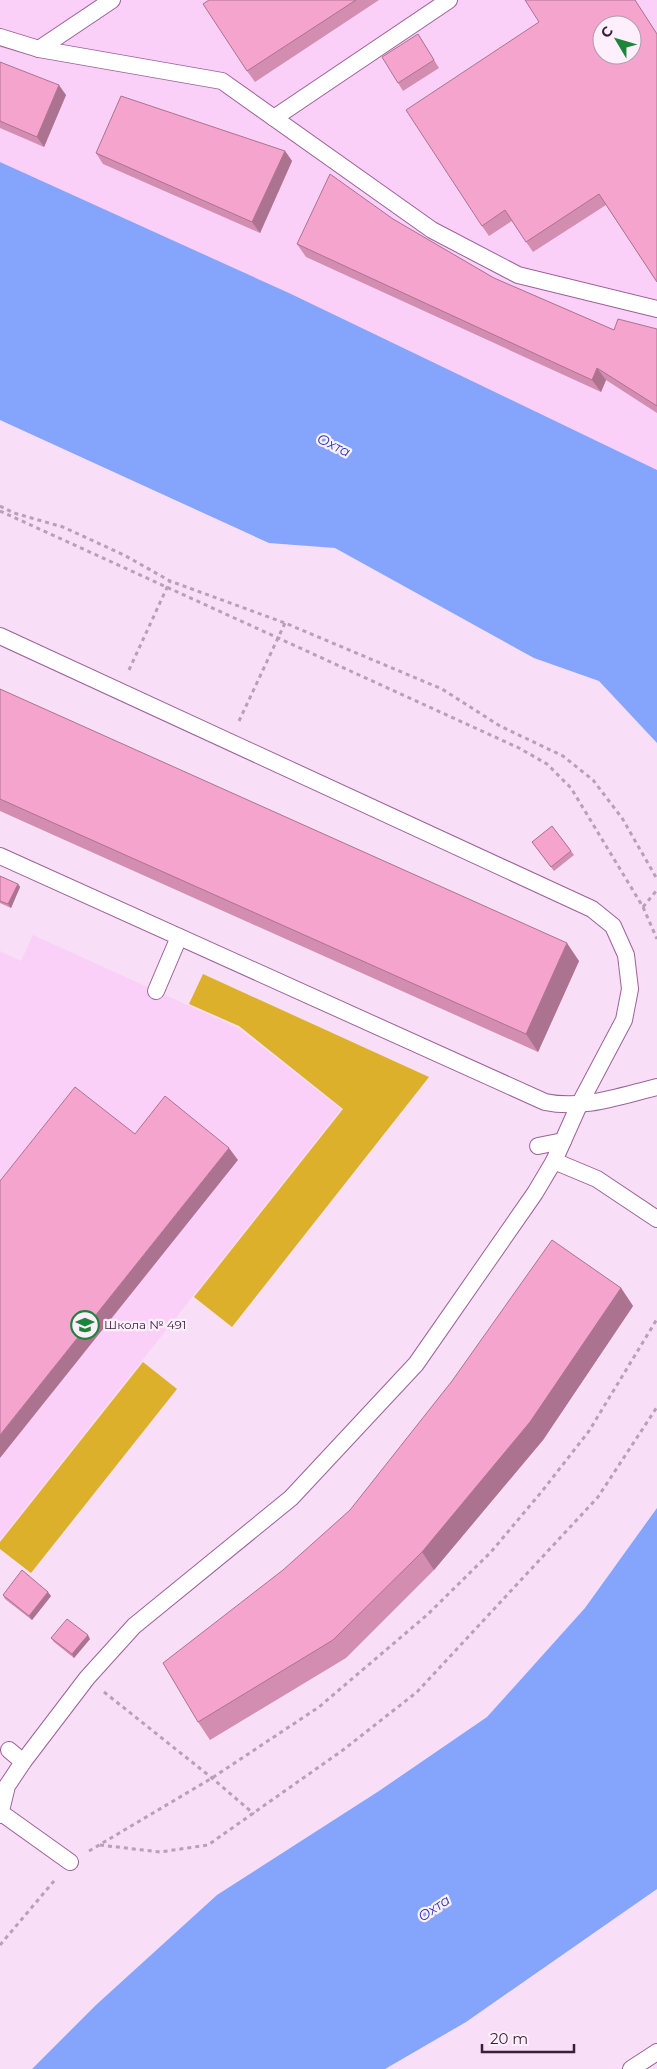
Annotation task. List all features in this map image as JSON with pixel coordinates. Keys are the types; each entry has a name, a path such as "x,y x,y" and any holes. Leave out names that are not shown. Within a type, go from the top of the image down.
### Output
{"lane":[{"path":"39,49 112,0"},
{"path":"274,118 449,0"},
{"path":"0,37 39,49 222,81 432,230 518,275 657,309"},
{"path":"0,636 592,909 613,926 626,955 630,989 624,1020 579,1105 554,1161 535,1193 416,1364 291,1498 134,1626 87,1678 7,1786 0,1813 70,1862"},
{"path":"0,856 528,1096 560,1105 579,1105 657,1087"},
{"path":"156,991 179,938"},
{"path":"538,1146 563,1141"},
{"path":"554,1161 597,1179 657,1220"},
{"path":"9,1750 23,1762"},
{"path":"631,2069 657,2052"}],"path":[{"path":"0,506 14,513 64,527 124,555 170,581 285,623 442,689 500,726 563,756 593,780 622,818 657,879"},
{"path":"0,511 519,748 547,764 571,788 643,908 657,940"},
{"path":"120,691 170,581"},
{"path":"229,742 285,623"},
{"path":"643,908 657,890"},
{"path":"0,1945 70,1862 212,1778 319,1707 427,1615 491,1552 544,1490 589,1431 657,1319"},
{"path":"99,1845 160,1852 208,1845 343,1750 417,1692 598,1497 657,1407"},
{"path":"104,1692 254,1814"}],"shaded area":[{"path":"0,0 657,0 657,470 289,293 0,162"},
{"name":"Школа № 491","path":"33,935 238,1028 341,1109 0,1540 0,951 21,961"},
{"path":"203,974 429,1077 232,1327 194,1297 343,1109 239,1026 189,1004"},
{"path":"143,1362 177,1389 31,1573 0,1549 0,1542"}],"water":[{"name":"Охта","path":"0,162 289,293 657,470 657,743 599,681 534,658 335,548 269,543 0,420"},
{"name":"Охта","path":"657,1508 657,1889 466,2022 385,2069 32,2069 96,2005 217,1895 379,1791 487,1717 585,1608"}],"building":[{"path":"209,0 356,0 247,71 203,4"},
{"path":"525,0 635,0 657,34 657,282 599,194 526,242 505,210 482,226 406,110 539,22"},
{"path":"418,34 434,60 398,83 382,57"},
{"path":"0,62 59,85 37,137 0,121"},
{"path":"121,96 285,151 252,222 96,153"},
{"path":"330,174 393,219 494,278 614,330 618,319 657,329 657,406 597,368 592,380 297,244"},
{"path":"0,689 567,943 526,1034 0,799"},
{"path":"552,826 571,851 551,867 532,842"},
{"path":"0,876 18,884 8,904 0,901"},
{"path":"75,1087 135,1134 165,1096 229,1148 0,1435 0,1181"},
{"path":"552,1240 621,1288 530,1422 422,1552 333,1640 198,1722 163,1663 283,1570 350,1510 452,1381"},
{"path":"22,1570 48,1592 29,1616 3,1595"},
{"path":"67,1619 88,1635 72,1654 51,1638"}],"place":[{"name":"Школа № 491","path":"85,1325"}]}
